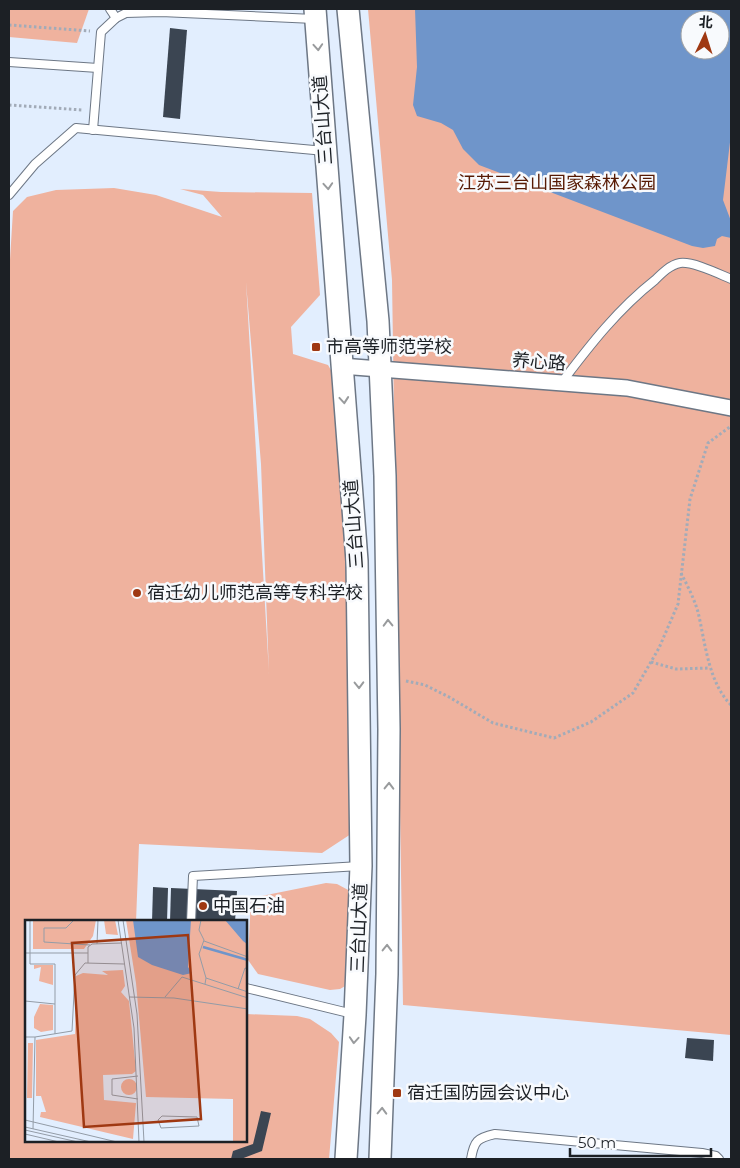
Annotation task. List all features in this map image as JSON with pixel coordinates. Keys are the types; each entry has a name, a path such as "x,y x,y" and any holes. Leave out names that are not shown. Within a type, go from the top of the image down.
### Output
{"main road":[{"name":"三台山大道","path":"348,9 378,321 385,476 389,677 387,974 380,1159"},
{"name":"三台山大道","path":"315,14 357,561 361,866 355,1015 346,1159"}],"street":[{"name":"养心路","path":"341,366 627,388 731,408"}],"lane":[{"path":"110,9 116,18"},
{"path":"93,130 101,32 116,18 126,13 161,10 315,14"},
{"path":"9,62 98,68"},
{"path":"9,195 35,164 76,128 326,150"},
{"path":"562,382 594,339 634,296 671,267 681,263 697,266 731,279"},
{"path":"191,920 194,876 361,866"},
{"path":"248,988 355,1015"},
{"path":"471,1159 474,1144 482,1137 495,1134 702,1153 716,1156 719,1159"}],"path":[{"path":"9,25 101,32"},
{"path":"9,106 95,111"},
{"path":"389,677 425,685 493,723 554,738 591,722 634,693 659,648 678,604 690,499 708,443 731,426"},
{"path":"681,572 697,609 710,668 726,700 731,705"},
{"path":"651,662 676,669 710,668"}],"green space":[{"path":"9,9 89,9 77,43 9,37"},
{"name":"江苏三台山国家森林公园","path":"368,9 731,9 731,1035 403,1005 392,280"},
{"name":"宿迁幼儿师范高等专科学校","path":"114,188 156,195 222,217 203,195 180,189 221,192 312,193 320,295 291,327 293,354 328,365 332,372 335,388 349,565 351,834 322,853 139,844 136,920 25,920 25,1143 248,1143 248,1014 297,1016 310,1019 331,1033 339,1042 329,1159 9,1159 9,276 13,211 27,197 56,190","holes":["246,282 261,464 269,671"]},
{"path":"326,883 337,884 350,891 347,985 340,989 330,990 258,974 248,960 251,898"}],"water":[{"path":"415,9 731,9 731,134 723,200 731,221 731,238 722,236 717,239 715,246 703,248 692,246 479,165 463,149 453,130 441,123 417,116 413,105 417,67"}],"building":[{"path":"170,28 187,30 180,119 163,117"},
{"path":"153,887 168,888 167,920 152,920"},
{"name":"中国石油","path":"171,888 237,891 235,920 170,920"},
{"path":"687,1038 714,1040 713,1061 685,1058"},
{"path":"261,1111 271,1113 262,1151 241,1159 231,1159 233,1151 253,1144"}],"place":[{"name":"市高等师范学校","path":"316,347"},
{"name":"宿迁幼儿师范高等专科学校","path":"137,593"},
{"name":"中国石油","path":"203,906"},
{"name":"宿迁国防园会议中心","path":"397,1093"}]}
